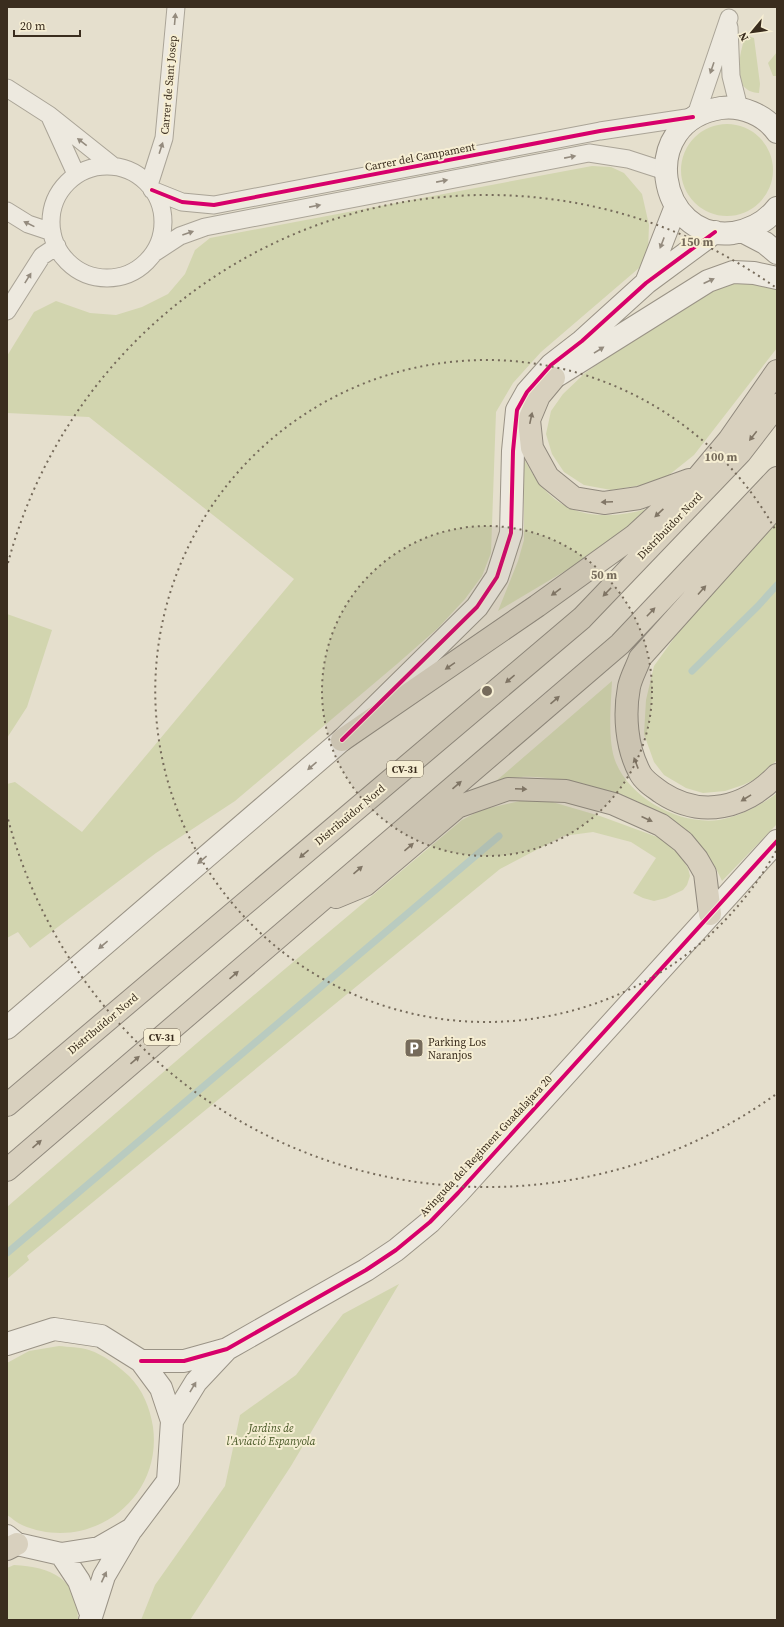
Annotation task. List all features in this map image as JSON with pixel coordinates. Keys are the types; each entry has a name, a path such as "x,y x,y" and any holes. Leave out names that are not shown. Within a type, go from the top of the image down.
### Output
{"highway":[{"path":"342,740 537,606 634,536 698,477 729,440 777,371"},
{"path":"554,378 539,396 530,420 532,448 548,477 574,498 604,503 639,498 698,477"},
{"name":"Distribuïdor Nord","path":"7,1106 582,618 740,453 777,405"},
{"name":"CV-31","path":"7,1170 620,644 777,478"},
{"path":"777,505 640,658 629,686 625,718 634,759 640,774 651,785 672,799 693,806 707,807 739,803 767,786 777,775"},
{"path":"318,904 365,885 458,807 508,789 566,791 614,804 660,825 683,842 697,859 705,873 710,914"}],"street":[{"name":"Carrer de Sant Josep","path":"151,188 164,138 176,7"},
{"path":"729,12 731,76 739,108"},
{"path":"695,116 729,12"},
{"path":"7,88 49,115 113,166"},
{"path":"777,132 769,112 723,107 705,111 695,116 675,136 667,153 665,172 668,191 676,206 687,218 700,227 716,232 742,231 758,225 771,215 777,208"},
{"path":"49,115 76,174"},
{"name":"Carrer del Campament","path":"151,188 182,202 214,205 600,131 695,116"},
{"path":"154,253 162,235 163,216 158,198 151,188 131,171 113,166 94,167 76,174 62,187 53,204 50,223 54,239 63,257 76,269 92,277 110,278 127,275 137,269 154,253 180,236 205,227 589,153 628,159 665,172"},
{"path":"646,283 676,206"},
{"path":"7,211 54,239"},
{"path":"742,231 765,243 777,253"},
{"path":"7,1028 54,986 342,740 477,607 498,577 511,533 512,451 517,410 527,392 551,365 582,341 646,283 716,232"},
{"path":"7,311 54,239"},
{"path":"554,378 708,281 734,272 754,273 777,278"},
{"path":"554,378 582,341"},
{"name":"Avinguda del Regiment Guadalajara 20","path":"141,1361 184,1361 226,1349 366,1270 396,1250 430,1222 458,1193 777,841"},
{"path":"7,1014 54,986"},
{"path":"8,1343 54,1329 101,1336 141,1361 161,1388 172,1420 168,1480 132,1529 104,1576 90,1617"},
{"name":"Avinguda del Regiment Guadalajara 20","path":"172,1420 196,1382 226,1349"},
{"path":"10,1543 61,1554 99,1548 132,1529"},
{"path":"61,1554 79,1581 90,1617"}],"green space":[{"path":"745,35 754,38 760,84 759,93 749,91 743,86 740,79 739,61"},
{"path":"777,52 777,76 773,76 768,63"},
{"path":"727,124 744,128 759,138 769,153 773,170 769,187 759,202 744,212 727,216 710,212 695,202 685,187 681,170 685,153 695,138 710,128"},
{"path":"592,166 611,167 624,173 642,194 649,225 648,251 639,268 541,352 513,383 496,412 491,553 482,576 465,599 438,628 235,801 156,853 30,948 18,932 7,938 7,784 15,782 82,832 294,579 89,417 7,413 7,356 34,312 56,301 90,313 116,315 142,307 168,294 185,274 195,250 210,238"},
{"path":"739,282 767,284 777,287 777,348 694,455 669,475 642,485 611,490 584,485 564,472 552,454 546,434 551,411 563,394 585,373 605,359 714,290"},
{"path":"524,459 541,486 560,503 573,509 586,513 614,515 656,506 602,549 498,611 518,561 524,540"},
{"path":"777,521 777,760 760,777 725,791 703,793 686,788 664,775 654,762 644,734 646,700 654,666 677,634"},
{"path":"7,614 52,630 27,707 7,738"},
{"path":"612,681 610,723 613,754 623,776 645,799 673,814 704,821 719,820 750,810 777,793 777,824 722,881 715,866 699,843 686,831 669,820 600,793 567,782 533,777 496,781"},
{"path":"528,799 549,801 600,816 660,838 679,854 688,868 690,876 687,885 683,890 666,898 654,901 633,893 656,858 631,842 593,832 563,836 500,869 27,1256 29,1260 7,1279 7,1207 204,1037 462,820 481,810"},
{"name":"Jardins de l'Aviació Espanyola","path":"399,1284 291,1466 190,1620 141,1620 155,1585 225,1486 240,1415 296,1375 343,1314"},
{"path":"59,1346 82,1348 95,1352 110,1361 129,1376 142,1393 148,1406 153,1427 153,1453 146,1477 134,1498 116,1514 96,1526 72,1532 47,1532 22,1525 7,1515 7,1363 29,1351"},
{"path":"14,1565 27,1566 51,1572 60,1578 68,1585 73,1594 77,1606 78,1620 7,1620 7,1568"}],"waterway":[{"path":"692,671 758,606 777,585"},
{"path":"7,1253 499,836"}],"cycle path":[{"path":"152,190 182,202 214,205 600,131 693,117"},
{"path":"342,740 477,607 497,577 511,533 513,451 517,410 527,392 551,365 582,341 646,283 715,232"},
{"path":"141,1361 184,1361 227,1349 366,1270 396,1250 430,1222 458,1193 777,841"}],"place":[{"name":"Parking Los Naranjos","path":"414,1048"}]}
